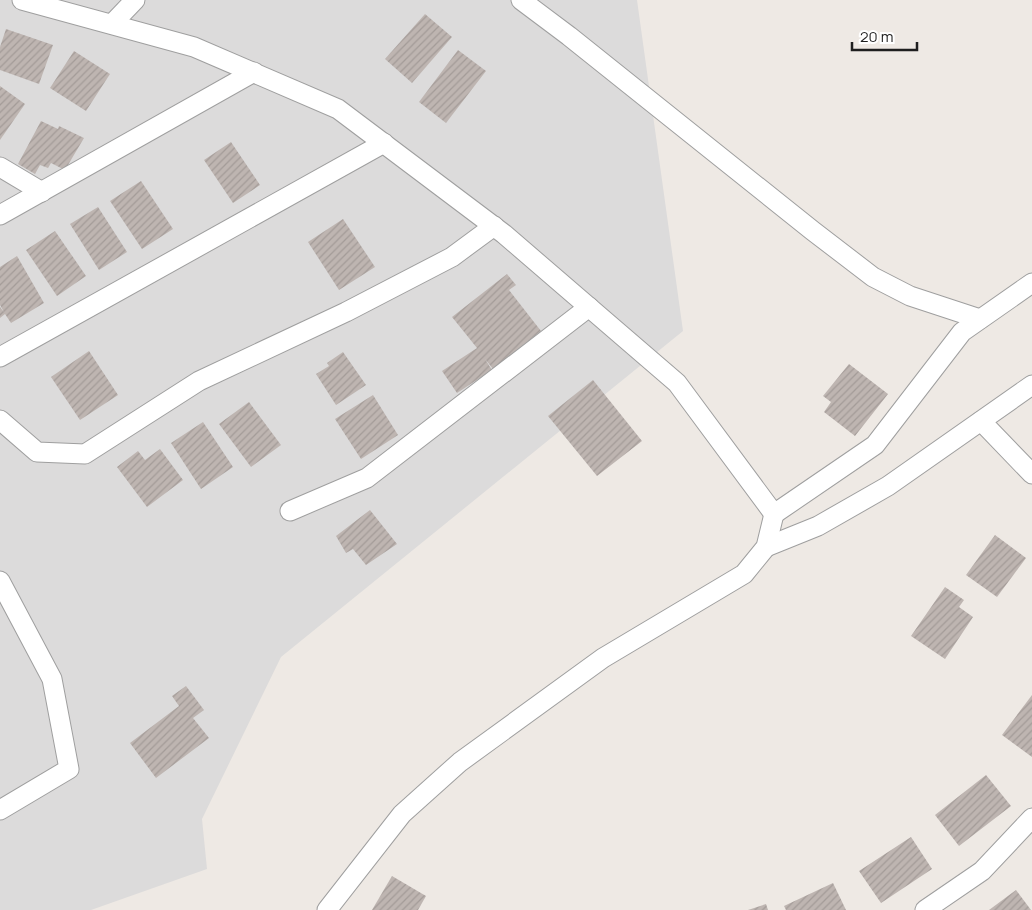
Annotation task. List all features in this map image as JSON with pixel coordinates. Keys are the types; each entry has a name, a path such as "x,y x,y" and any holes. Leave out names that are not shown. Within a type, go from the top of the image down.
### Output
{"street":[{"path":"22,0 194,47 338,109 494,226 677,383 774,514"},
{"path":"112,24 135,0"},
{"path":"521,0 873,276 910,296 980,319"},
{"path":"0,216 254,72"},
{"path":"0,357 384,143"},
{"path":"0,167 42,192"},
{"path":"0,420 37,452 85,454 199,381 346,312 452,257 494,226"},
{"path":"327,910 402,814 460,762 603,658 744,574 766,547 774,514 875,445 962,332 1032,283"},
{"path":"290,511 367,478 589,307"},
{"path":"766,547 818,526 888,486 1032,385"},
{"path":"980,421 1032,474"},
{"path":"0,581 52,679 69,769 0,810"},
{"path":"925,910 982,872 1032,818"}],"shaded area":[{"path":"0,0 637,0 683,331 281,657 202,819 207,869 91,910 0,910"}],"building":[{"path":"425,14 452,37 412,83 385,59"},
{"path":"6,29 53,45 39,84 0,70 0,47"},
{"path":"458,50 486,71 446,123 419,102"},
{"path":"74,51 110,74 86,111 50,88"},
{"path":"0,86 25,104 0,140"},
{"path":"41,121 58,129 59,126 84,138 65,170 51,163 48,168 40,165 35,174 18,164"},
{"path":"231,142 260,185 233,203 204,160"},
{"path":"141,181 173,229 142,249 110,201"},
{"path":"98,207 127,252 99,270 70,224"},
{"path":"343,219 375,267 339,290 308,242"},
{"path":"55,231 86,276 57,296 26,250"},
{"path":"17,256 44,303 11,323 5,314 0,318 0,307 4,312 0,305 0,267"},
{"path":"507,274 516,285 509,290 541,331 493,369 485,359 492,370 457,393 442,371 477,348 452,317"},
{"path":"89,351 118,395 80,420 51,377"},
{"path":"343,352 366,385 336,405 316,374 329,366 327,363"},
{"path":"849,364 888,394 855,436 824,412 831,402 823,396"},
{"path":"593,380 642,441 597,476 548,416"},
{"path":"373,395 398,435 361,459 335,419"},
{"path":"249,402 281,445 251,467 219,424"},
{"path":"203,422 233,467 201,489 171,443"},
{"path":"160,449 183,480 147,507 117,467 138,451 145,460"},
{"path":"370,510 397,544 366,565 353,549 346,553 336,536"},
{"path":"995,535 1026,558 997,597 966,575"},
{"path":"945,587 964,600 959,607 973,617 945,659 911,636"},
{"path":"186,686 204,710 193,718 209,738 156,778 130,743 179,706 172,696"},
{"path":"1032,695 1032,757 1002,735"},
{"path":"986,775 1011,806 959,846 935,815"},
{"path":"911,837 932,869 881,903 859,871"},
{"path":"392,876 426,896 418,910 372,910"},
{"path":"833,883 846,910 786,910 784,906"},
{"path":"1016,890 1031,910 989,910"},
{"path":"766,904 768,910 748,910"}]}
